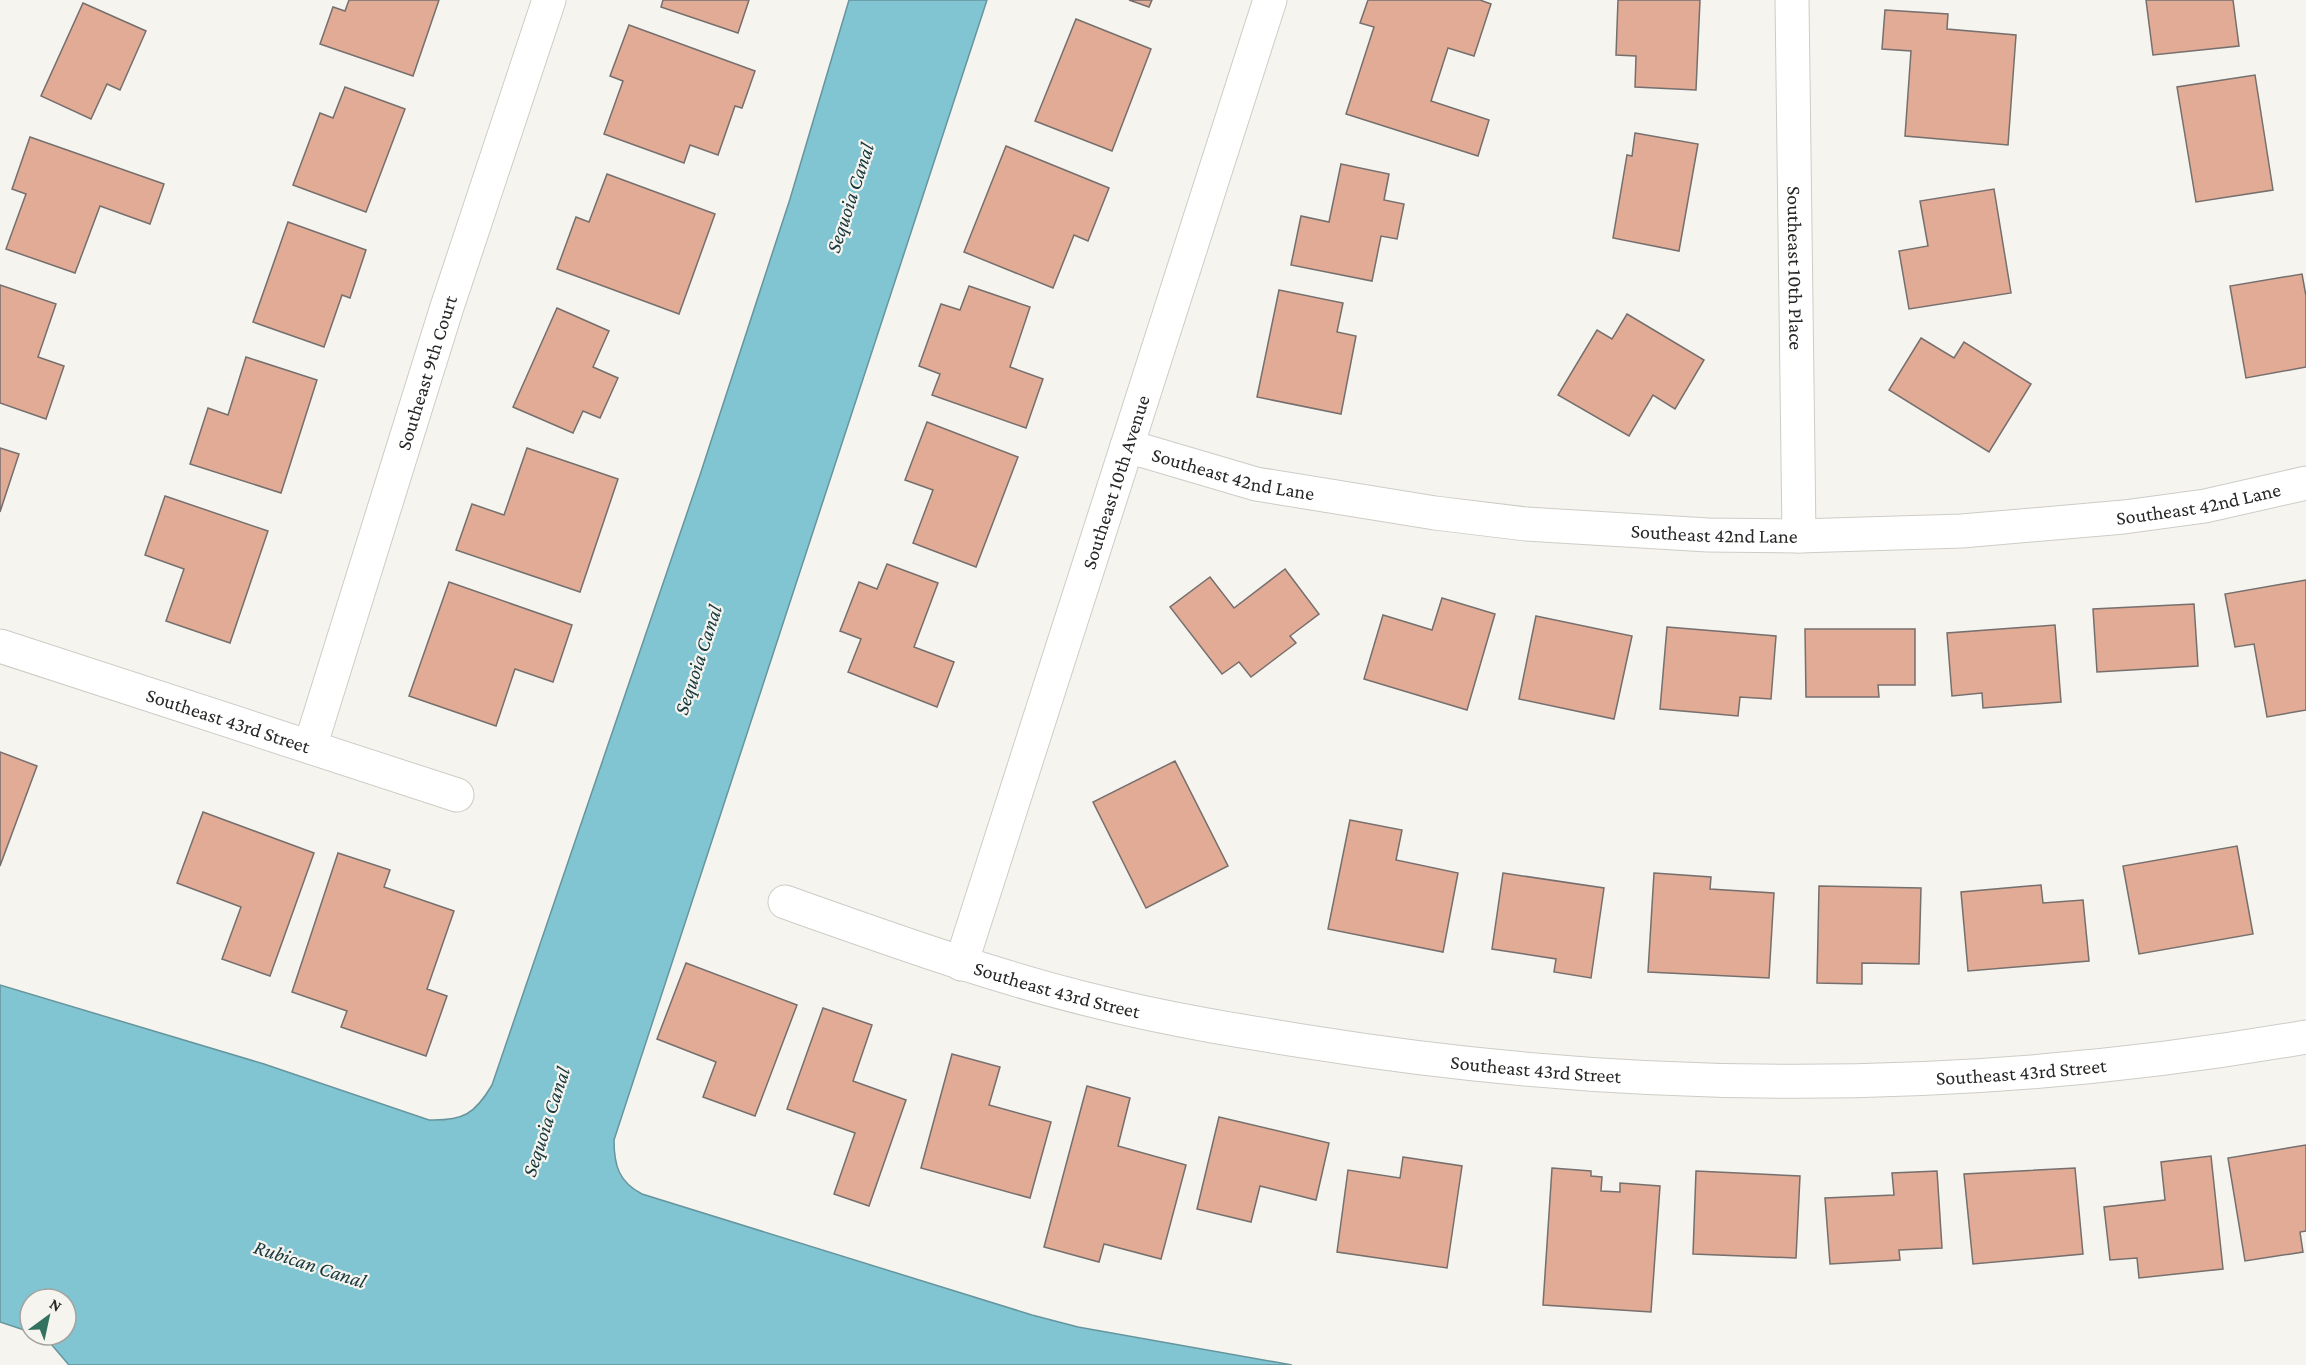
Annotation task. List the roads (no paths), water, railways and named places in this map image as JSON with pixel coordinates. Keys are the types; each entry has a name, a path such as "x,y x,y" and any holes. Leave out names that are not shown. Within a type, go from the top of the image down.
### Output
{"street":[{"name":"Southeast 9th Court","path":"310,747 443,321 549,0"},
{"name":"Southeast 10th Avenue","path":"962,964 1270,0"},
{"name":"Southeast 10th Place","path":"1792,0 1799,536"},
{"name":"Southeast 42nd Lane","path":"1127,446 1256,484 1436,513 1549,525 1708,535 1799,536 1962,531 2124,517 2205,506 2306,483"},
{"name":"Southeast 43rd Street","path":"0,646 458,795"},
{"name":"Southeast 43rd Street","path":"785,902 962,964 1102,1003 1198,1024 1398,1056 1607,1077 1782,1082 1922,1079 2131,1063 2306,1037"}],"water":[{"path":"849,0 987,0 614,1140 619,1172 628,1184 642,1194 1032,1315 1078,1327 1292,1365 69,1365 54,1347 78,1347 78,1287 18,1287 18,1328 0,1322 0,985 264,1064 429,1120 451,1119 467,1114 486,1095 492,1085 700,475 790,199"}],"water label":[{"name":"Sequoia Canal","path":"850,198"},
{"name":"Sequoia Canal","path":"698,660"},
{"name":"Sequoia Canal","path":"546,1122"},
{"name":"Rubican Canal","path":"310,1264"}]}
